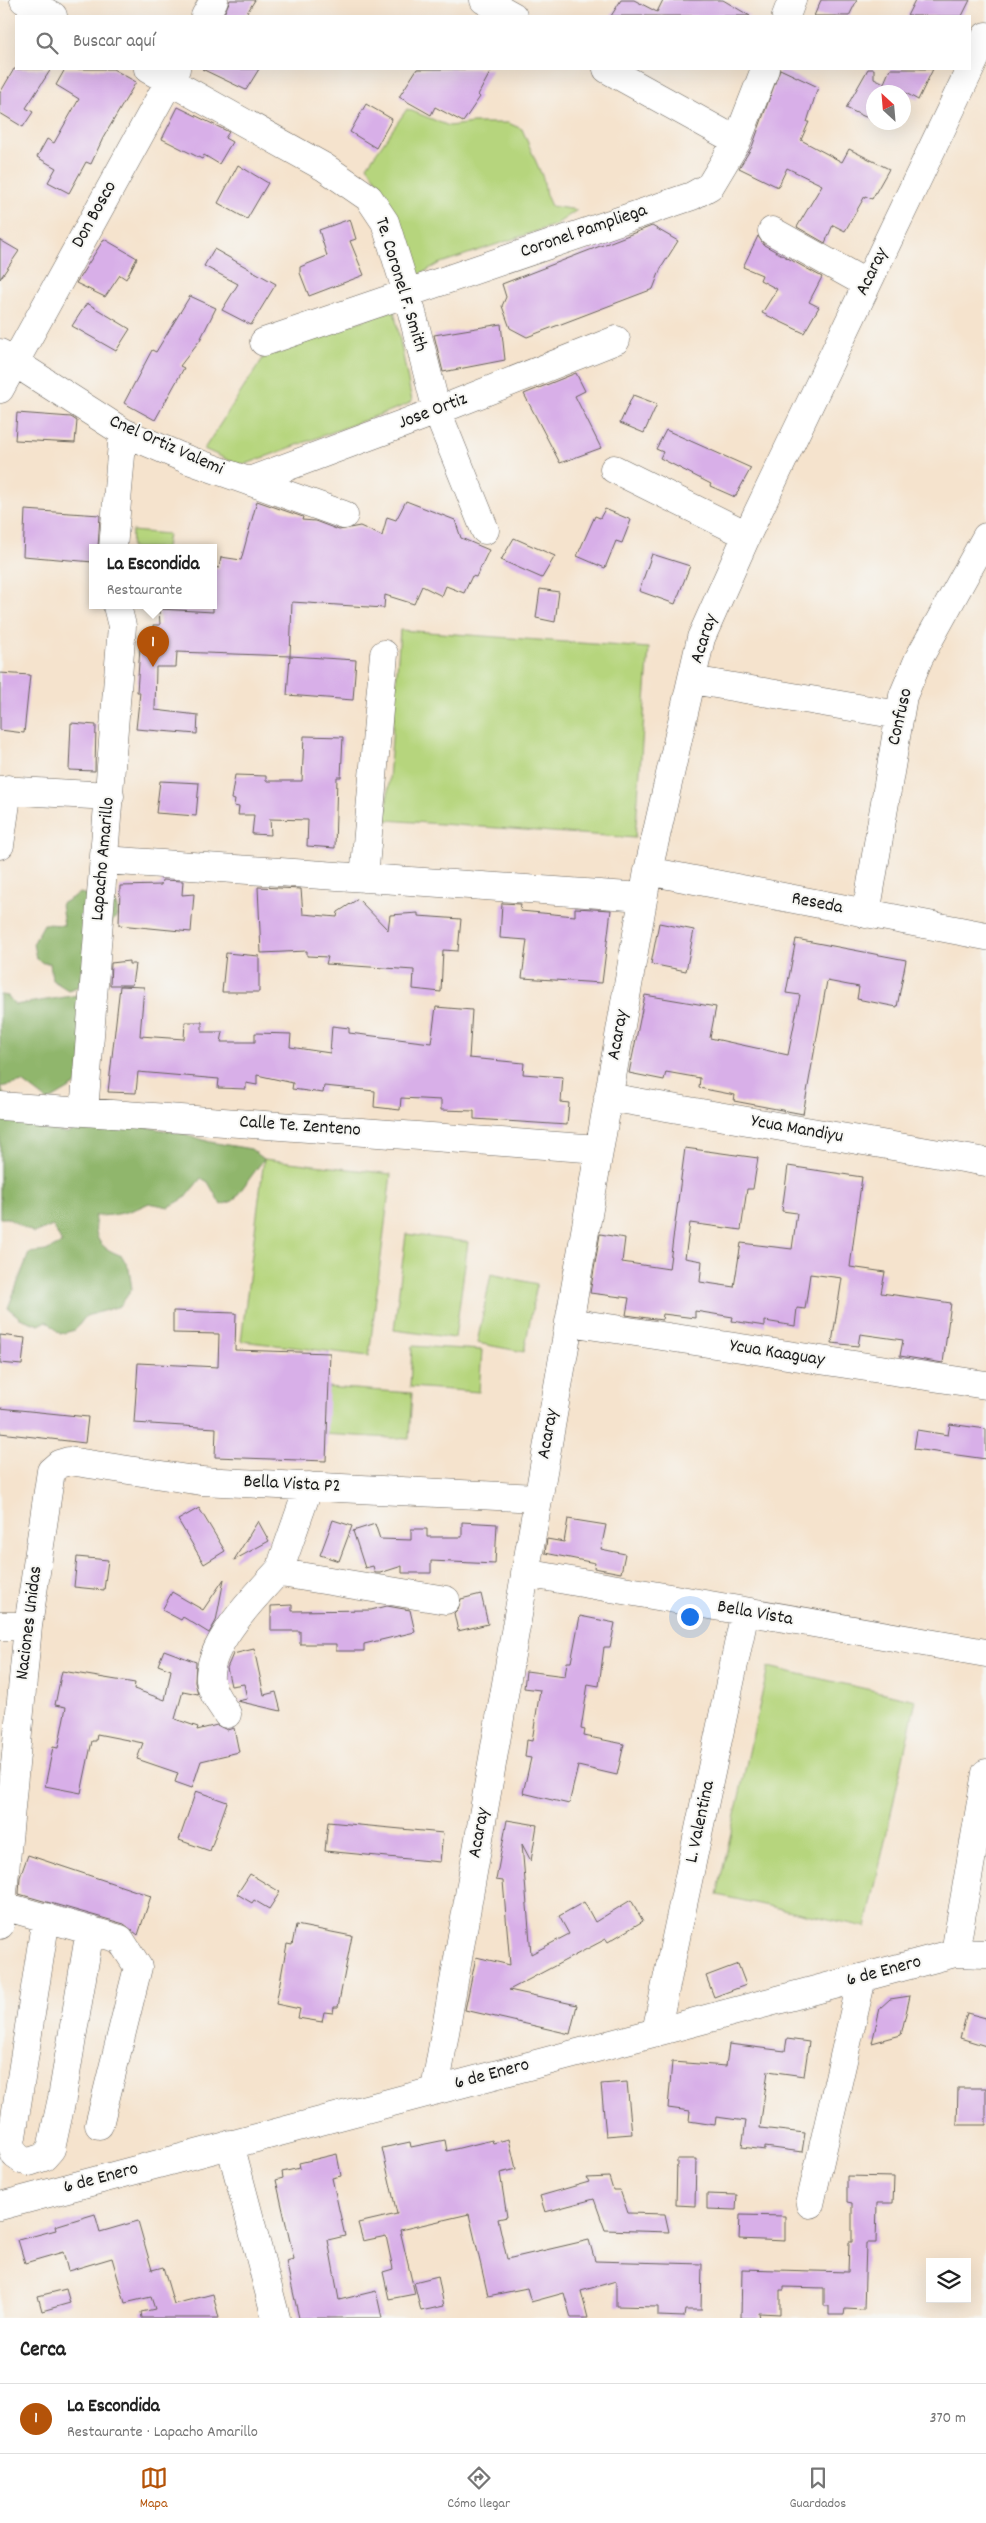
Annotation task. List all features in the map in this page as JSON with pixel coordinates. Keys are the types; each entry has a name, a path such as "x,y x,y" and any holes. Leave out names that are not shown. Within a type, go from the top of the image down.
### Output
{"street":[{"path":"24,0 51,15"},
{"path":"206,15 214,0"},
{"path":"484,0 512,15"},
{"path":"786,15 792,0"},
{"name":"Acaray","path":"971,67 986,36"},
{"path":"610,70 737,141"},
{"name":"Coronel Pampliega","path":"264,342 692,196 710,186 737,141 765,70"},
{"name":"Acaray","path":"435,2090 645,884 701,638 747,535 970,70"},
{"name":"Te. Coronel F. Smith","path":"165,73 324,167 369,198 385,222 407,293 437,411 485,530"},
{"name":"Don Bosco","path":"0,389 7,358 165,73"},
{"path":"772,231 867,284"},
{"name":"Jose Ortiz","path":"249,481 437,411 616,340"},
{"name":"Cnel Ortiz Valemi","path":"7,358 123,432 186,459 344,515"},
{"path":"114,544 123,432"},
{"path":"614,469 747,535"},
{"name":"Confuso","path":"866,914 903,696 919,658 986,537"},
{"name":"Lapacho Amarillo","path":"84,1112 122,626 118,609"},
{"path":"364,878 384,654"},
{"path":"692,680 899,715"},
{"path":"0,845 4,790 110,796"},
{"name":"Reseda","path":"104,860 364,878 645,884 866,914 986,936"},
{"name":"Ycua Mandiyu","path":"608,1097 986,1162"},
{"name":"Calle Te. Zenteno","path":"0,1106 599,1149"},
{"name":"Ycua Kaaguay","path":"569,1322 986,1385"},
{"name":"Bella Vista P2","path":"51,1471 59,1464 69,1461 200,1481 538,1498"},
{"name":"Naciones Unidas","path":"1,1912 28,1626 51,1471"},
{"path":"227,1714 214,1692 210,1679 216,1653 232,1623 282,1567 309,1486"},
{"path":"282,1567 287,1574 446,1600"},
{"name":"Bella Vista","path":"525,1573 986,1653"},
{"name":"L. Valentina","path":"656,2032 745,1612"},
{"path":"0,1626 28,1626"},
{"path":"955,1953 986,1773"},
{"path":"1,1912 46,1917 120,1938 138,1967 99,2125"},
{"path":"46,1917 11,2143 15,2155 29,2162 44,2157 51,2149 62,2098 90,1930"},
{"name":"6 de Enero","path":"0,2206 955,1953 986,1954"},
{"path":"810,2204 862,1978"},
{"path":"230,2144 276,2318"}],"green space":[{"path":"407,109 449,126 473,123 508,123 522,129 543,178 546,195 551,206 577,210 555,225 438,264 415,277 402,233 390,205 367,166"},
{"path":"394,310 412,401 406,405 246,464 237,464 204,449 267,352"},
{"path":"132,531 168,534 167,544 131,544"},
{"path":"400,630 649,648 635,838 386,820"},
{"path":"80,893 113,901 117,907 117,916 111,923 90,983 68,990 52,980 50,963 43,963 36,958 33,944 44,924 64,925 61,904"},
{"path":"0,995 8,996 15,1005 78,995 92,1005 77,1084 48,1101 23,1082 1,1087 7,1106 27,1107 37,1127 67,1133 82,1126 113,1121 185,1134 210,1142 251,1149 264,1159 233,1201 221,1205 208,1182 201,1178 185,1198 169,1207 149,1203 123,1213 95,1216 97,1237 103,1246 122,1256 129,1269 132,1289 120,1306 86,1316 75,1330 60,1334 47,1321 39,1325 20,1318 8,1308 29,1253 46,1251 62,1243 53,1226 34,1233 7,1218 0,1218"},
{"path":"264,1159 391,1174 369,1356 241,1341"},
{"path":"406,1234 468,1242 455,1338 394,1330"},
{"path":"491,1274 537,1284 524,1352 477,1343"},
{"path":"412,1346 482,1350 479,1392 410,1387"},
{"path":"325,1387 412,1393 409,1439 322,1434"},
{"path":"768,1667 916,1700 866,1927 717,1895"}],"building":[{"path":"230,0 255,0 246,15 223,15"},
{"path":"621,0 634,0 657,12 663,0 723,0 748,15 612,15"},
{"path":"821,0 857,0 850,15 814,15"},
{"path":"915,0 970,0 962,15 908,15"},
{"path":"14,69 50,70 26,108 33,112 23,127 0,113 0,93"},
{"path":"64,70 115,70 136,82 103,138 91,164 86,162 69,193 48,182 56,168 37,157 47,139 54,143 79,99 56,85"},
{"path":"204,70 258,70 246,90"},
{"path":"416,70 491,70 478,95 480,97 463,122 435,107 431,115 399,97"},
{"path":"780,70 782,70 818,87 807,122 809,122 801,140 842,162 849,149 889,169 872,199 865,196 845,231 833,225 825,243 797,227 822,185 787,168 778,187 739,168 752,147"},
{"path":"867,70 874,70 874,78 884,83 890,70 933,70 918,100 911,96 911,85 866,85 866,117 846,108"},
{"path":"366,104 392,119 376,148 350,132"},
{"path":"178,107 229,132 225,138 232,142 219,164 204,155 202,159 162,139"},
{"path":"238,165 268,183 247,219 218,203"},
{"path":"350,219 356,239 350,241 364,275 309,296 300,273 300,267 327,256 319,230"},
{"path":"652,226 678,241 661,268 653,289 527,337 510,328 502,306 506,297 502,284"},
{"path":"758,236 764,245 822,277 809,302 819,307 804,333 762,313 777,289 760,280 762,275 743,267"},
{"path":"104,239 137,258 126,279 120,275 105,297 76,283"},
{"path":"0,240 19,251 0,279"},
{"path":"214,249 276,284 251,325 222,310 238,284 204,266"},
{"path":"190,296 216,308 200,340 180,366 184,368 155,420 124,403 152,350 156,352"},
{"path":"87,303 130,329 116,351 72,326"},
{"path":"501,324 505,360 443,372 434,335"},
{"path":"576,373 585,391 575,396 601,448 560,463 524,394"},
{"path":"633,395 657,404 644,433 620,423"},
{"path":"17,413 71,417 77,421 75,443 15,440"},
{"path":"666,430 751,468 735,497 710,486 711,484 660,458 663,452 656,449"},
{"path":"257,501 303,517 302,520 315,521 339,530 360,526 382,536 387,517 396,520 406,501 455,520 461,538 489,550 476,577 472,576 464,593 446,586 442,596 422,586 414,604 385,595 384,608 292,602 290,656 177,652 176,667 156,667 155,710 198,715 197,734 136,729 140,692 137,692 140,647 154,648 153,625 160,625 159,609 213,612 213,609 217,609 217,568 219,568 221,557 241,560"},
{"path":"605,509 631,520 622,543 616,541 605,568 577,556 595,516 600,518"},
{"path":"25,510 100,515 98,544 89,544 89,562 23,556"},
{"path":"514,538 555,556 542,578 501,560"},
{"path":"652,554 690,566 675,604 639,591"},
{"path":"540,589 559,592 555,622 536,618"},
{"path":"290,656 356,660 353,700 287,695"},
{"path":"0,673 30,675 24,733 0,730"},
{"path":"71,723 96,725 95,771 69,770"},
{"path":"304,736 343,737 341,777 337,777 335,848 307,846 308,820 270,819 271,835 252,834 254,815 238,815 239,807 234,806 235,800 231,799 235,775 266,776 266,781 302,781"},
{"path":"160,781 199,783 196,816 156,813"},
{"path":"162,880 183,881 182,895 194,894 191,932 119,925 120,886 161,885"},
{"path":"258,887 301,889 303,914 337,917 338,912 358,899 388,930 390,915 418,913 418,916 461,919 458,951 443,950 441,992 413,989 414,970 326,964 328,957 307,956 307,951 261,953"},
{"path":"502,903 521,904 520,911 575,916 575,908 611,910 602,983 522,978 527,940 500,938"},
{"path":"659,923 694,930 686,971 651,964"},
{"path":"796,939 906,960 897,1007 857,999 859,987 827,981 803,1114 734,1101 735,1095 699,1088 700,1078 666,1072 664,1080 629,1073 645,995 716,1007 710,1038 788,1055 800,995 786,993"},
{"path":"226,953 259,956 259,992 222,992"},
{"path":"129,961 129,964 135,964 132,985 110,985 111,963"},
{"path":"120,986 144,987 140,1036 184,1039 185,1022 202,1022 202,1032 223,1032 221,1042 255,1042 255,1033 291,1034 290,1047 330,1053 332,1026 349,1028 349,1033 431,1043 436,1007 472,1010 469,1058 524,1063 523,1074 563,1077 561,1102 569,1103 567,1125 474,1119 474,1111 441,1110 441,1100 401,1098 400,1110 374,1107 375,1091 324,1086 323,1093 292,1089 293,1083 257,1075 257,1085 246,1083 246,1089 218,1088 219,1079 138,1072 136,1093 108,1092"},
{"path":"685,1148 758,1158 753,1189 747,1189 741,1230 690,1223 685,1258 702,1261 700,1282 734,1287 741,1243 792,1249 797,1213 782,1211 788,1166 862,1177 850,1267 885,1272 881,1293 951,1303 943,1363 900,1356 903,1340 860,1334 858,1346 832,1343 842,1278 810,1274 805,1309 797,1308 795,1326 765,1321 765,1326 732,1321 733,1317 695,1311 695,1318 663,1314 662,1320 626,1315 629,1298 590,1293 600,1234 625,1238 622,1262 669,1269"},
{"path":"173,1311 236,1313 235,1350 330,1353 326,1461 215,1457 216,1428 134,1423 138,1363 218,1367 219,1334 173,1333"},
{"path":"0,1335 25,1338 22,1365 0,1363"},
{"path":"0,1408 88,1417 85,1443 0,1433"},
{"path":"950,1424 986,1429 986,1459 914,1449 917,1430 948,1435"},
{"path":"199,1508 225,1551 204,1564 178,1520"},
{"path":"568,1519 606,1525 601,1549 625,1554 621,1573 594,1568 595,1563 545,1553 547,1539 564,1542"},
{"path":"333,1520 352,1526 339,1561 320,1555"},
{"path":"258,1521 269,1541 234,1560"},
{"path":"462,1522 497,1524 495,1564 431,1561 431,1573 402,1573 402,1566 375,1573 373,1566 365,1568 353,1531 375,1524 380,1539 411,1540 411,1529 427,1529 427,1537 462,1537"},
{"path":"77,1557 108,1560 104,1590 74,1587"},
{"path":"224,1579 216,1621 209,1633 183,1617 181,1620 162,1610 172,1592 203,1610"},
{"path":"481,1594 488,1624 458,1631 454,1613 458,1609 461,1599"},
{"path":"292,1605 292,1611 371,1610 387,1606 410,1610 415,1632 364,1644 364,1651 336,1651 336,1644 300,1644 300,1631 271,1631 271,1606"},
{"path":"580,1616 615,1623 610,1647 604,1647 599,1686 588,1684 581,1729 585,1730 584,1736 624,1744 617,1775 578,1766 569,1804 523,1793 531,1758 525,1757 527,1740 532,1741 540,1690 524,1688 526,1671 565,1676 567,1662 571,1662"},
{"path":"254,1649 264,1695 276,1692 281,1711 237,1701 247,1699 244,1684 231,1686 227,1668 233,1654"},
{"path":"164,1650 196,1662 195,1682 198,1694 183,1691 175,1719 198,1727 197,1730 217,1725 227,1730 234,1728 239,1752 201,1761 192,1788 175,1782 178,1773 137,1759 143,1743 97,1734 96,1741 92,1741 81,1793 45,1786 53,1747 58,1748 66,1707 55,1705 62,1671 135,1683 134,1689 165,1700 171,1670 158,1665"},
{"path":"196,1791 227,1802 210,1851 179,1840"},
{"path":"507,1820 537,1825 531,1861 522,1844 531,1954 569,1934 559,1916 584,1902 595,1922 631,1900 643,1921 608,1942 606,1939 509,1990 577,2005 570,2034 465,2010 476,1957 510,1965 503,1881 496,1880"},
{"path":"328,1822 443,1833 440,1862 325,1851"},
{"path":"28,1855 151,1896 138,1935 124,1924 19,1894 20,1877"},
{"path":"250,1874 280,1892 269,1909 254,1900 252,1903 237,1894"},
{"path":"296,1925 352,1936 338,2007 334,2007 333,2013 324,2012 322,2022 298,2018 300,2009 276,2004 287,1944 292,1945"},
{"path":"738,1964 746,1985 714,1997 706,1976"},
{"path":"910,1996 901,2035 872,2043 880,2008 890,1999"},
{"path":"967,2013 986,2018 986,2046 960,2038"},
{"path":"787,2039 809,2042 804,2076 768,2071 760,2128 805,2133 802,2152 765,2147 765,2150 742,2147 746,2121 716,2117 715,2125 689,2121 690,2111 668,2108 672,2062 726,2066 729,2044 785,2051"},
{"path":"627,2082 632,2134 606,2136 601,2084"},
{"path":"958,2088 986,2088 986,2125 957,2125"},
{"path":"509,2139 516,2169 500,2173 507,2217 498,2219 507,2259 589,2240 595,2261 702,2264 701,2310 685,2310 684,2317 658,2316 658,2307 616,2306 616,2281 581,2291 588,2318 571,2318 564,2293 531,2302 527,2288 488,2296 469,2214 400,2230 415,2294 389,2299 383,2272 393,2269 386,2236 363,2241 358,2223 397,2214 382,2148 410,2142 411,2147 445,2140 447,2151 492,2140 493,2143"},
{"path":"337,2154 341,2176 332,2178 345,2236 328,2240 339,2300 376,2291 382,2318 299,2318 286,2261 294,2259 276,2180 283,2178 282,2172 300,2168 299,2163"},
{"path":"677,2159 696,2159 695,2206 676,2205"},
{"path":"847,2176 894,2177 893,2203 877,2203 876,2243 866,2243 864,2310 845,2309 844,2315 829,2315 829,2306 824,2306 824,2288 784,2287 784,2290 780,2290 780,2314 759,2313 760,2318 741,2318 742,2269 848,2272 849,2242 852,2242 852,2203 847,2202"},
{"path":"609,2177 613,2190 620,2190 628,2213 665,2214 669,2232 605,2230 594,2199 545,2212 540,2196 589,2182 587,2178"},
{"path":"707,2194 737,2195 736,2210 707,2209"},
{"path":"95,2214 100,2232 138,2221 152,2270 163,2267 174,2304 213,2294 219,2318 142,2318 141,2312 155,2309 151,2297 125,2303 112,2258 68,2271 63,2252 25,2263 18,2240 56,2230 55,2226"},
{"path":"740,2215 785,2216 785,2241 739,2239"},
{"path":"438,2276 444,2306 421,2311 414,2282"},
{"path":"66,2289 70,2303 42,2311 38,2296"}],"place":[{"name":"La Escondida","path":"153,667"}]}
